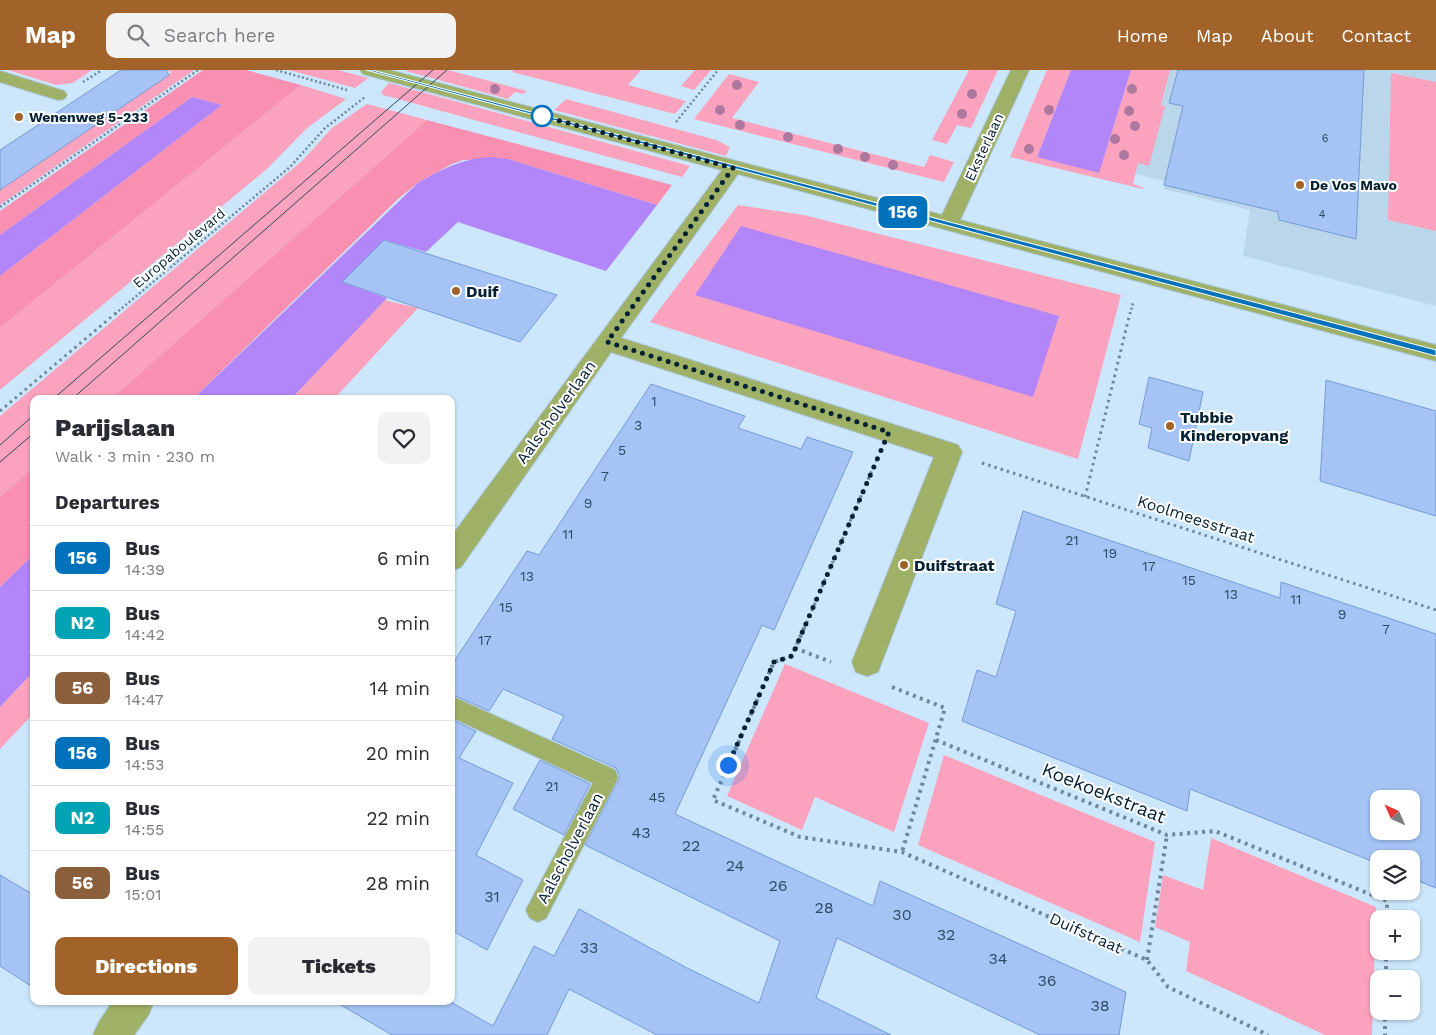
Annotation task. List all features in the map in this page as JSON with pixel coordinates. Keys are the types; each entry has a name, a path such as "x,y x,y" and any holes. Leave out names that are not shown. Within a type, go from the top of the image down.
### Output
{"street":[{"path":"369,70 1436,353"},
{"name":"Eksterlaan","path":"948,224 1020,70"},
{"path":"0,76 58,95"},
{"name":"Aalscholverlaan","path":"455,554 733,168"},
{"path":"607,342 948,452 868,662"},
{"path":"112,1035 133,1005"}],"lane":[{"name":"Aalscholverlaan","path":"455,708 607,778 538,910"}],"path":[{"path":"0,207 198,70"},
{"path":"276,70 354,92"},
{"path":"674,125 718,70"},
{"name":"Europaboulevard","path":"0,411 290,167 325,128 366,96 360,94"},
{"path":"1085,497 1134,299"},
{"path":"837,665 795,648 889,432"},
{"name":"Koolmeesstraat","path":"948,452 1436,610"},
{"name":"Duifstraat","path":"795,648 792,656 774,662 712,800 800,837 902,852 1148,960 1168,987 1268,1035"},
{"path":"890,686 945,708 902,852"},
{"name":"Koekoekstraat","path":"936,740 1167,836 1215,831 1387,901 1387,910"},
{"path":"1148,960 1167,836"},
{"path":"1384,1035 1385,1020"}],"shaded area":[{"path":"8,70 92,70 73,83 56,85"},
{"path":"165,70 194,70 0,205 0,190 172,72"},
{"path":"203,70 246,70 301,85 0,328 0,276 222,105 192,97 0,235 0,211"},
{"path":"289,70 338,70 368,78 355,88"},
{"path":"448,70 527,91 523,94 515,92 508,99 406,71"},
{"path":"514,70 641,70 628,85 686,101 675,114 512,72"},
{"path":"695,70 711,70 694,90 681,86"},
{"path":"969,70 998,70 971,128 957,125 947,144 932,140"},
{"path":"1047,70 1071,70 1037,157 1101,166 1131,70 1170,70 1161,105 1165,106 1149,166 1138,163 1133,184 1143,189 1010,157"},
{"path":"1071,70 1131,70 1099,173 1037,157"},
{"name":"De Vos Mavo","path":"1131,70 1436,70 1436,306 1243,256 1250,210 1164,189 1165,181 1101,166"},
{"path":"1391,73 1436,82 1436,231 1388,220"},
{"path":"729,74 759,82 732,118 924,167 930,155 954,162 944,182 694,119"},
{"path":"389,83 690,166 682,177 383,95 381,92"},
{"path":"301,85 346,99 306,129 268,168 0,390 0,328"},
{"path":"192,97 222,105 0,276 0,235"},
{"path":"566,99 716,140 730,147 726,156 554,110"},
{"path":"367,104 427,120 116,395 30,395 30,471 0,497 0,416 303,160 332,128"},
{"path":"427,120 672,185 657,205 508,159 463,160 452,164 419,182 399,198 197,395 116,395"},
{"path":"472,159 508,159 657,205 606,271 458,222 426,252 384,240 342,282 387,298 295,395 197,395 419,182 446,168"},
{"path":"738,205 804,215 1121,295 1078,459 650,322"},
{"path":"741,226 1059,316 1033,397 695,295"},
{"path":"384,300 418,308 338,395 295,395"},
{"path":"30,471 30,558 0,587 0,497"},
{"path":"30,558 30,675 0,707 0,587"},
{"path":"785,664 929,723 894,832 815,797 802,830 727,796"},
{"path":"30,675 30,717 0,749 0,707"},
{"path":"944,755 1155,842 1140,942 918,845"},
{"path":"1211,838 1376,907 1376,910 1370,910 1370,960 1374,960 1374,970 1370,970 1370,1020 1372,1020 1372,1035 1325,1035 1186,971 1190,942 1155,927 1163,875 1203,890"}],"building":[{"path":"121,70 166,70 169,75 0,190 0,150"},
{"path":"1178,70 1364,70 1356,239 1279,220 1278,212 1164,185 1183,106 1169,103"},
{"name":"Duif","path":"384,240 557,295 520,342 342,282"},
{"name":"Tubbie Kinderopvang","path":"1149,377 1203,392 1189,461 1148,448 1152,428 1139,424"},
{"path":"1326,380 1436,411 1436,516 1320,481"},
{"path":"651,384 745,416 738,428 801,449 807,437 853,452 774,630 762,625 675,814 873,906 880,881 1126,992 1119,1035 1040,1035 837,938 816,998 891,1035 657,1035 569,989 547,1035 392,1035 341,1005 455,1004 493,1026 534,946 554,956 579,909 687,968 759,1003 780,941 585,845 620,777 616,768 552,739 564,716 503,689 489,711 455,696 455,660 527,551 539,555"},
{"path":"1023,511 1280,598 1281,582 1436,634 1436,888 1420,882 1420,850 1370,850 1370,860 1190,789 1187,811 962,721 977,670 996,677 1016,611 996,604"},
{"path":"455,721 476,731 459,758 513,783 476,855 523,880 487,950 455,932"},
{"path":"540,760 590,784 564,835 513,809"},
{"path":"0,875 30,893 30,985 0,966"}],"tram line":[{"path":"58,395 433,70"},
{"path":"77,395 447,70"},
{"path":"0,445 30,419"},
{"path":"0,462 30,436"}],"bus line":[{"name":"156","path":"369,70 1436,353"}],"place":[{"name":"Wenenweg 5-233","path":"19,117"},
{"name":"De Vos Mavo","path":"1300,185"},
{"name":"Duif","path":"456,291"},
{"name":"Tubbie Kinderopvang","path":"1170,426"},
{"name":"Duifstraat","path":"904,565"}],"route":[{"path":"542,116 733,168 607,342 889,432 792,656 774,662 728,765"}]}
